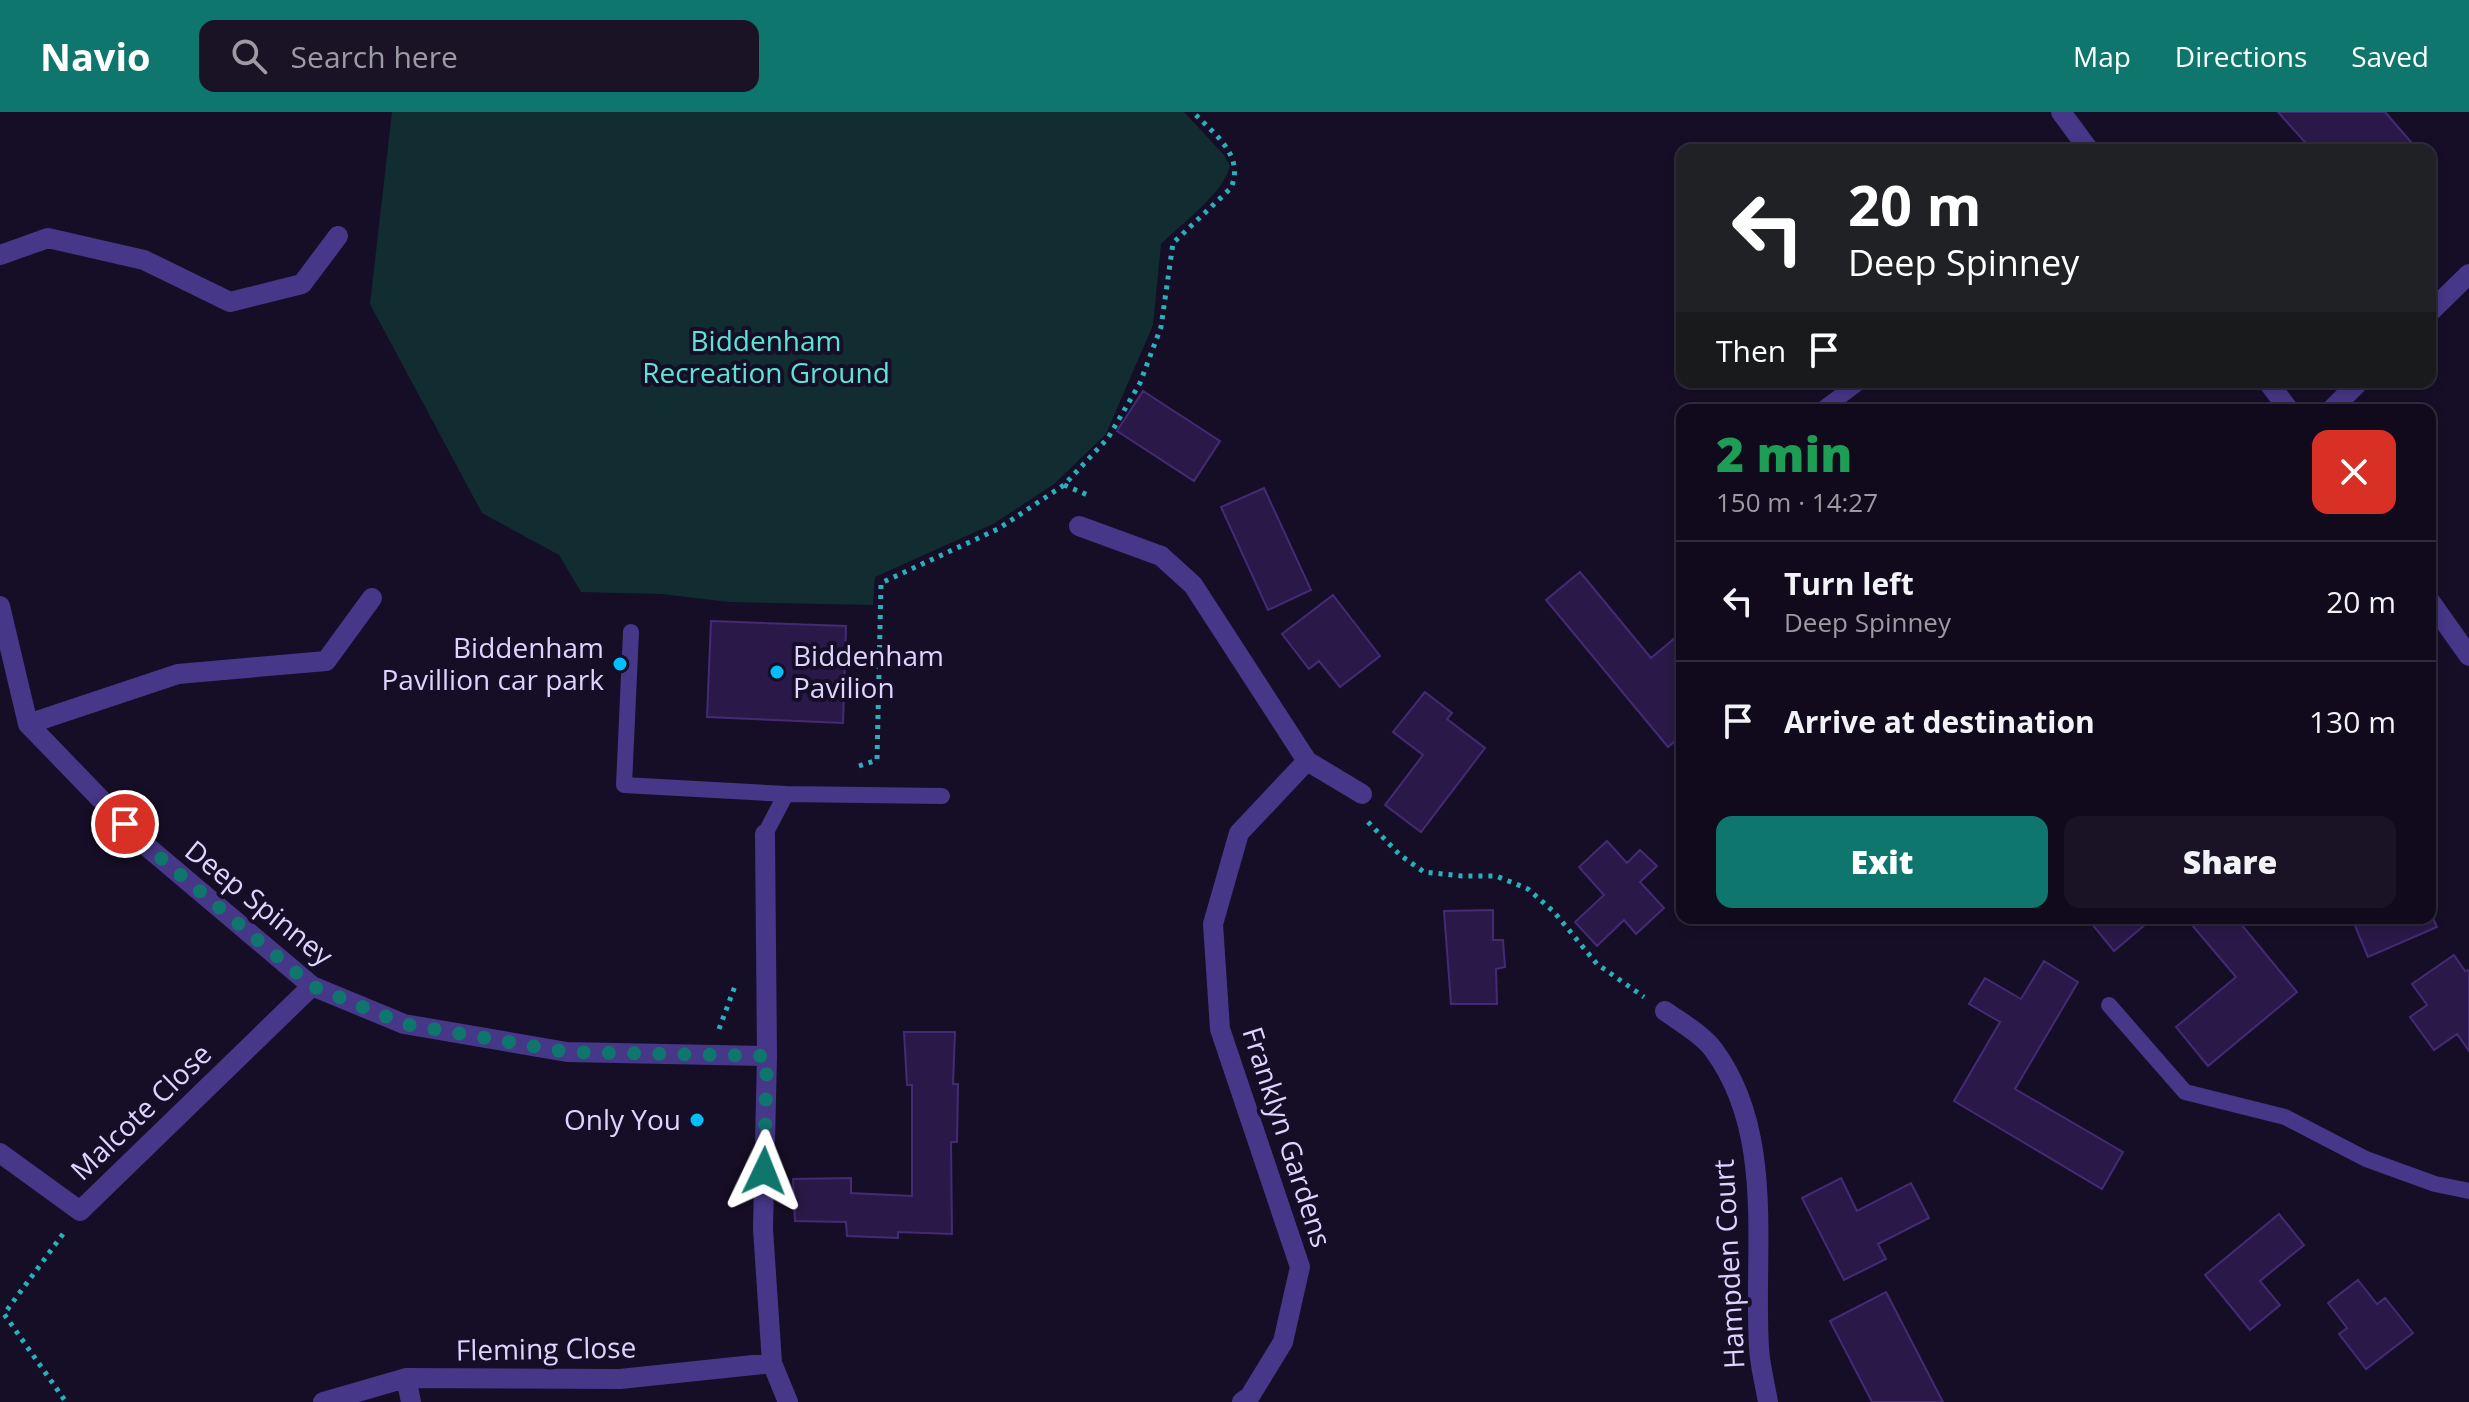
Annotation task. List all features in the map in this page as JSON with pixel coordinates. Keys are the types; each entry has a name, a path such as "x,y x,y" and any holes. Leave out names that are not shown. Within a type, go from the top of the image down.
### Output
{"street":[{"path":"2061,112 2085,144"},
{"path":"0,255 48,238 144,260 230,302 302,284 338,236"},
{"path":"2436,306 2469,274"},
{"path":"2337,404 2353,388"},
{"path":"1079,526 1161,556 1193,585 1307,761 1362,794"},
{"path":"0,606 28,724 178,674 326,661 372,598"},
{"path":"2436,609 2469,656"},
{"name":"Deep Spinney","path":"28,724 144,844 312,986 404,1024 567,1052 767,1056"},
{"name":"Franklyn Gardens","path":"1242,1402 1250,1396 1283,1342 1300,1267 1220,1029 1213,924 1239,833 1307,761"},
{"path":"765,834 767,1056 763,1229 772,1363 788,1402"},
{"name":"Malcote Close","path":"0,1153 80,1211 312,986"},
{"name":"Hampden Court","path":"1665,1011 1712,1047 1741,1099 1755,1167 1759,1350 1768,1402"},
{"name":"Fleming Close","path":"323,1402 406,1378 620,1379 772,1363"},
{"path":"406,1378 411,1402"}],"lane":[{"path":"1830,404 1851,388"},
{"path":"631,632 624,785 786,794 942,796"},
{"path":"765,834 786,794"},
{"path":"2109,1005 2185,1092 2285,1117 2366,1159 2435,1184 2469,1191"}],"path":[{"path":"848,768 877,760 881,583 998,529 1064,485 1108,438 1140,383 1161,327 1173,243 1231,188 1236,178 1232,153 1193,112"},
{"path":"1362,794 1362,815 1400,855 1424,872 1496,876 1528,889 1554,912 1597,964 1665,1011"},
{"path":"709,1055 738,977"},
{"path":"66,1402 4,1314 80,1211"}],"green space":[{"name":"Biddenham Recreation Ground","path":"392,112 1184,112 1224,155 1230,166 1226,177 1210,198 1161,244 1153,325 1106,434 1054,484 993,524 875,577 873,605 729,602 662,594 581,592 559,555 482,513 370,304"}],"building":[{"path":"2278,112 2385,112 2413,144 2307,144"},
{"path":"1143,391 1220,441 1194,481 1117,431"},
{"path":"1264,488 1311,590 1268,610 1221,507"},
{"path":"1580,572 1651,658 1676,637 1676,740 1668,747 1546,600"},
{"path":"1333,595 1380,656 1340,687 1319,661 1309,669 1282,634"},
{"name":"Biddenham Pavilion","path":"711,621 846,626 843,723 707,717"},
{"path":"1425,692 1452,713 1447,719 1485,748 1421,832 1385,805 1423,755 1393,732"},
{"path":"1607,841 1627,863 1640,850 1657,866 1640,882 1664,908 1636,934 1624,920 1597,946 1575,922 1604,895 1579,867"},
{"path":"1493,910 1493,940 1503,940 1505,967 1496,969 1497,1004 1451,1004 1444,911"},
{"path":"2092,924 2146,924 2114,951"},
{"path":"2191,924 2241,924 2297,992 2208,1066 2176,1027 2236,977"},
{"path":"2354,924 2436,924 2437,927 2368,957"},
{"path":"2454,955 2465,971 2469,970 2469,1051 2457,1034 2434,1050 2410,1017 2427,1005 2412,984"},
{"path":"2044,961 2078,982 2015,1089 2123,1152 2102,1189 1954,1101 2000,1022 1969,1004 1985,978 2021,999"},
{"path":"904,1032 955,1032 953,1084 958,1084 957,1142 951,1142 952,1234 898,1232 898,1238 847,1236 846,1222 795,1221 793,1179 851,1178 851,1193 912,1196 912,1085 907,1085"},
{"path":"1841,1178 1857,1211 1911,1183 1929,1218 1878,1244 1886,1259 1844,1280 1802,1198"},
{"path":"2279,1214 2304,1245 2260,1281 2280,1305 2250,1330 2205,1275"},
{"path":"2358,1280 2377,1304 2385,1298 2413,1333 2366,1369 2339,1334 2347,1328 2328,1303"},
{"path":"1886,1292 1943,1402 1872,1402 1830,1321"}],"place":[{"name":"Biddenham Pavillion car park","path":"620,664"},
{"name":"Biddenham Pavilion","path":"777,672"},
{"name":"Only You","path":"697,1120"}],"route":[{"path":"125,824 144,844 312,986 404,1024 567,1052 767,1056 764,1171"}]}
